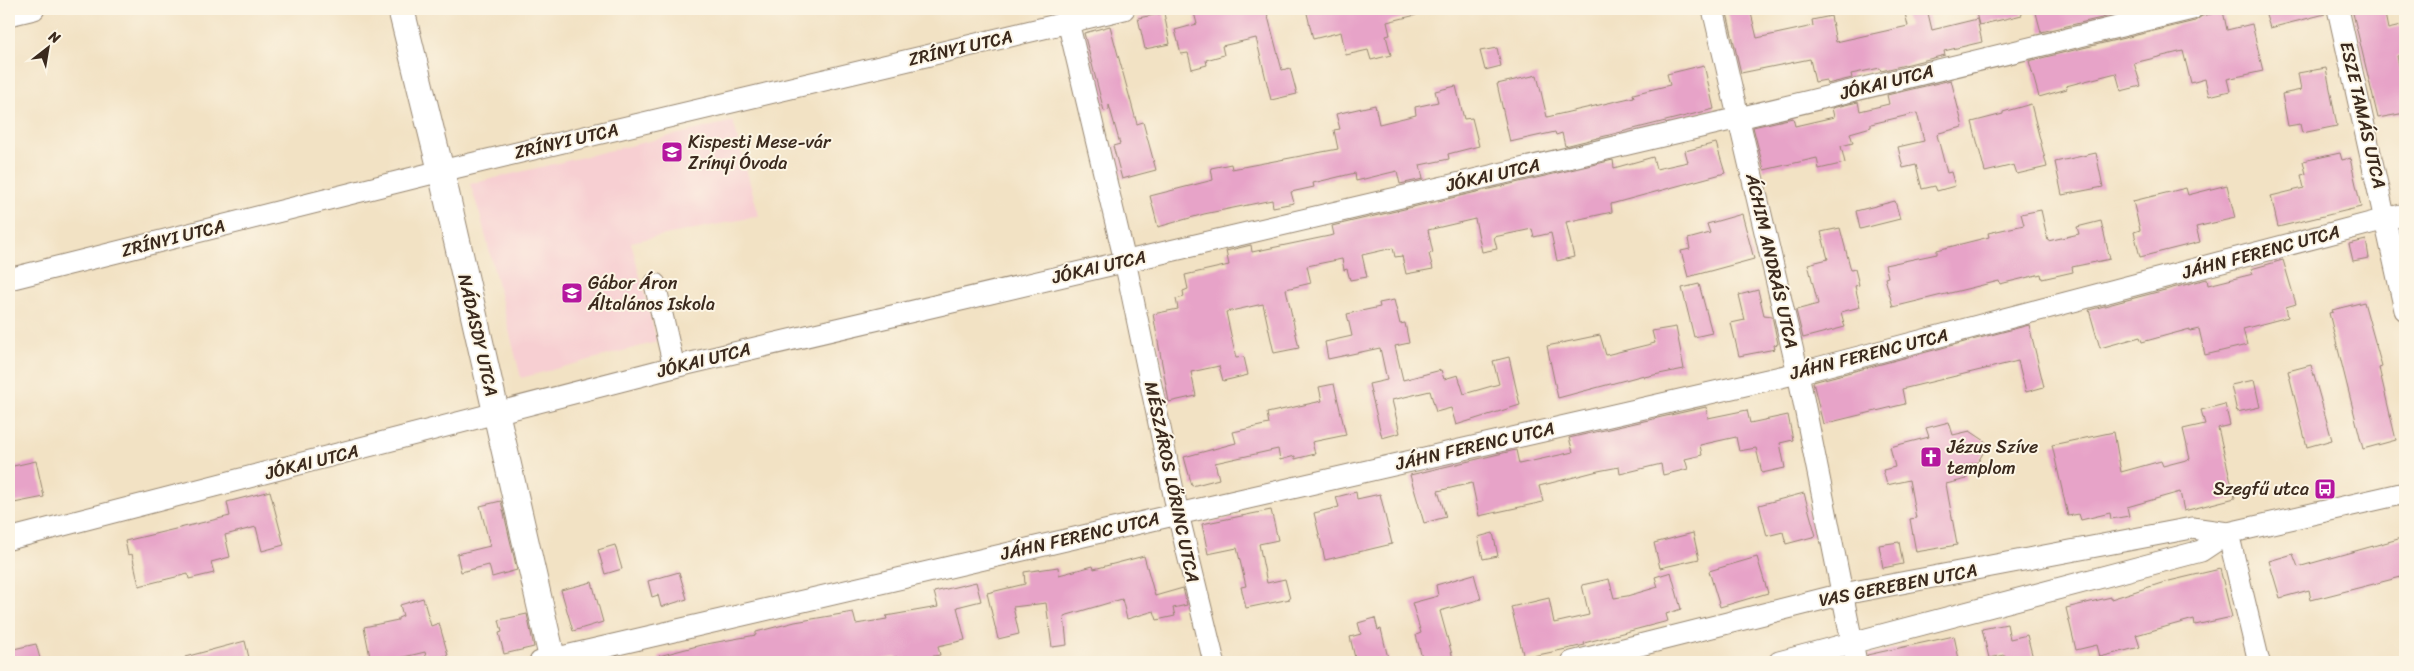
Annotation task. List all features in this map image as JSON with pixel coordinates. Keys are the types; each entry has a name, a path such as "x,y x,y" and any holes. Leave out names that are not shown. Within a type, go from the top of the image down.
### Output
{"street":[{"path":"9,15 34,9"},
{"name":"NÁDASDY UTCA","path":"401,9 441,171 549,661"},
{"name":"ZRÍNYI UTCA","path":"9,279 1066,15 1124,9"},
{"name":"ÁCHIM ANDRÁS UTCA","path":"1713,9 1798,373 1854,654"},
{"name":"JÓKAI UTCA","path":"9,539 496,415 674,367 1739,118 2192,9"},
{"name":"ESZE TAMÁS UTCA","path":"2338,9 2396,216 2405,310"},
{"name":"MÉSZÁROS LŐRINC UTCA","path":"1066,15 1125,261 1178,514 1214,662"},
{"name":"JÁHN FERENC UTCA","path":"549,661 1178,514 1798,373 2396,216"},
{"path":"655,284 674,367"},
{"name":"VAS GEREBEN UTCA","path":"1572,662 1843,594 2192,528 2228,533 2405,493"},
{"path":"2228,533 2259,662"},
{"name":"VAS GEREBEN UTCA","path":"1779,662 1854,654 2200,552 2228,533"}],"shaded area":[{"path":"733,121 759,216 631,242 657,342 521,378 481,218 470,184"}],"building":[{"path":"1193,9 1266,9 1282,70 1290,68 1297,94 1271,100 1256,38 1222,46 1224,55 1206,60 1207,65 1192,69 1188,53 1181,54 1175,30 1197,24"},
{"path":"1306,9 1416,9 1416,15 1387,22 1390,35 1386,36 1391,55 1371,60 1368,50 1346,55 1341,32 1313,39"},
{"path":"1726,9 1750,9 1757,38 1813,26 1812,20 1831,16 1836,42 1908,26 1904,9 1927,9 1932,30 1977,19 1982,42 1944,51 1945,55 1881,71 1880,68 1851,74 1852,78 1827,84 1826,80 1815,82 1810,59 1741,73"},
{"path":"1975,9 2021,9 2022,15 1979,25"},
{"path":"2035,9 2140,9 2041,32"},
{"path":"2264,9 2324,9 2325,14 2270,28"},
{"path":"2352,9 2384,9 2388,29 2405,25 2405,54 2397,56 2405,92 2405,113 2378,118"},
{"path":"2223,11 2227,30 2252,24 2263,71 2227,79 2230,91 2209,96 2205,79 2191,83 2183,51 2134,63 2141,86 2121,91 2116,73 2066,86 2067,89 2039,97 2029,61 2195,21 2202,16"},
{"path":"1164,13 1170,44 1145,49 1138,18"},
{"path":"1110,26 1137,124 1143,122 1156,170 1122,179 1113,146 1120,144 1109,105 1109,110 1104,111 1084,33"},
{"path":"1497,48 1501,66 1485,70 1480,51"},
{"path":"1704,65 1714,109 1565,146 1562,133 1556,135 1555,132 1510,142 1497,84 1537,75 1547,117 1634,97 1633,94 1670,85 1667,74"},
{"path":"2326,68 2337,126 2302,133 2300,124 2288,126 2282,94 2301,90 2298,73"},
{"path":"1951,80 1963,127 1937,135 1947,173 1951,172 1955,186 1937,191 1935,186 1922,189 1916,165 1903,168 1898,147 1924,141 1917,113 1871,124 1871,127 1850,133 1853,143 1841,146 1845,163 1819,169 1817,158 1764,170 1753,127 1793,118 1795,126 1834,117 1832,108 1858,102 1860,111 1889,104 1887,95"},
{"path":"1456,86 1464,119 1472,118 1479,146 1448,154 1449,159 1420,165 1423,179 1400,184 1397,171 1356,181 1355,173 1313,183 1314,187 1291,192 1294,203 1273,207 1272,200 1204,214 1158,227 1150,196 1213,180 1211,168 1231,164 1232,169 1338,149 1334,130 1340,129 1336,114 1375,105 1379,124 1416,115 1415,107 1438,102 1435,91"},
{"path":"2031,104 2047,167 2017,174 2014,165 1985,172 1972,122"},
{"path":"1716,143 1725,173 1611,204 1612,212 1566,222 1574,257 1557,261 1551,233 1534,237 1532,229 1494,237 1497,249 1482,252 1475,219 1428,230 1433,253 1429,254 1433,269 1406,274 1402,256 1395,257 1393,248 1362,255 1367,277 1350,280 1347,269 1344,270 1342,259 1307,266 1311,283 1286,289 1299,348 1274,353 1263,304 1226,312 1236,358 1244,357 1248,375 1223,381 1219,366 1191,372 1196,396 1169,402 1153,314 1178,309 1176,299 1184,297 1183,291 1188,289 1185,275 1229,265 1226,251 1251,245 1252,252 1334,235 1332,226 1613,160 1614,168 1653,157 1656,169 1688,162 1685,151"},
{"path":"2096,153 2103,187 2062,195 2055,162"},
{"path":"2340,153 2342,160 2350,158 2361,207 2278,227 2271,196 2304,188 2301,175 2306,174 2303,161"},
{"path":"2227,185 2235,218 2196,227 2200,242 2140,257 2134,232 2140,230 2133,201 2186,188 2188,195"},
{"path":"1895,201 1900,219 1860,229 1856,211"},
{"path":"2041,210 2048,241 2079,234 2077,227 2101,221 2110,259 2072,267 2073,272 2042,279 2041,274 2000,284 1999,281 1893,307 1885,278 1888,277 1885,265 1937,254 1937,250 1989,237 1988,233 2024,225 2021,214"},
{"path":"1742,214 1754,259 1688,277 1681,251 1690,249 1688,239 1710,233 1707,224"},
{"path":"1840,228 1851,270 1855,269 1859,285 1855,286 1860,307 1841,312 1845,327 1803,338 1796,310 1818,304 1808,264 1828,259 1821,232"},
{"path":"2366,240 2369,258 2353,261 2349,244"},
{"path":"2283,260 2296,304 2286,307 2288,317 2243,329 2247,345 2205,355 2199,329 2190,331 2190,329 2142,342 2140,337 2100,348 2089,310 2207,279 2208,285 2253,274 2251,269"},
{"path":"1699,284 1712,333 1694,337 1682,288"},
{"path":"1758,290 1764,315 1772,316 1778,344 1774,345 1775,349 1739,356 1731,323 1745,320 1739,295"},
{"path":"1394,300 1400,324 1405,323 1409,343 1395,346 1403,380 1441,370 1444,379 1458,375 1464,394 1499,384 1493,361 1509,357 1520,405 1456,425 1451,408 1436,412 1430,391 1392,400 1400,433 1382,438 1369,384 1387,380 1380,348 1328,359 1325,342 1352,336 1347,314 1380,307 1379,303"},
{"path":"2364,302 2382,367 2379,368 2396,440 2363,449 2329,313 2333,312 2332,310"},
{"path":"2029,325 2044,387 2026,392 2018,361 1902,389 1905,404 1823,424 1813,382"},
{"path":"1676,327 1684,369 1644,377 1644,375 1558,398 1547,346 1600,335 1606,355 1655,343 1652,331"},
{"path":"2311,365 2332,440 2307,447 2288,371"},
{"path":"2254,380 2260,407 2237,412 2231,385"},
{"path":"1334,384 1346,435 1312,442 1315,454 1295,459 1295,456 1280,460 1278,449 1215,463 1219,479 1192,486 1184,457 1236,443 1233,432 1269,424 1267,413 1322,401 1319,387"},
{"path":"2225,404 2230,425 2218,428 2235,498 2184,511 2180,492 2127,507 2129,516 2111,519 2110,513 2081,520 2079,514 2068,516 2052,445 2114,432 2121,472 2161,461 2163,466 2190,459 2183,429 2205,424 2201,410"},
{"path":"1706,407 1708,418 1747,410 1750,423 1788,415 1793,440 1780,443 1785,468 1762,473 1756,448 1739,451 1736,437 1700,445 1702,455 1685,459 1688,469 1663,475 1661,464 1620,474 1619,467 1598,471 1539,486 1543,502 1479,516 1472,483 1438,491 1446,517 1424,523 1410,475 1516,450 1519,464 1573,452 1569,438"},
{"path":"1949,422 1953,435 1970,431 1985,441 1987,446 1978,462 1963,466 1967,479 1946,484 1957,545 1916,552 1910,519 1916,518 1909,480 1887,485 1883,470 1895,467 1890,447 1929,437 1926,428"},
{"path":"36,461 44,497 9,504 9,467"},
{"path":"270,491 284,545 262,551 256,527 225,535 230,557 211,562 214,573 189,579 188,574 139,586 132,554 128,555 125,541 230,516 227,502"},
{"path":"1356,492 1357,499 1380,494 1392,544 1325,560 1314,513 1339,507 1336,497"},
{"path":"1804,493 1816,536 1786,544 1783,532 1767,536 1759,505"},
{"path":"501,501 517,570 492,577 489,565 461,572 457,554 490,546 480,506"},
{"path":"1271,510 1278,540 1259,544 1267,583 1285,579 1290,599 1246,608 1241,587 1246,586 1237,548 1208,554 1202,524"},
{"path":"1493,533 1498,556 1483,559 1478,537"},
{"path":"1693,533 1699,559 1660,568 1654,543"},
{"path":"2402,538 2405,547 2405,576 2311,600 2309,590 2280,598 2269,561 2293,554 2298,567"},
{"path":"1899,542 1903,564 1883,568 1879,545"},
{"path":"615,545 622,569 605,574 598,550"},
{"path":"1144,556 1155,596 1183,588 1187,605 1173,608 1175,616 1157,620 1154,611 1127,619 1122,599 1064,616 1067,645 1052,647 1046,603 1013,607 1019,634 998,639 987,593 1025,584 1024,572 1058,567 1059,575 1093,566 1094,569"},
{"path":"1757,557 1768,593 1720,607 1709,571"},
{"path":"2220,569 2232,617 2195,625 2194,619 2136,635 2140,647 2100,657 2097,645 2076,650 2066,608 2111,597 2111,599 2165,582"},
{"path":"679,572 687,599 661,607 658,595 652,597 648,581"},
{"path":"1671,572 1681,609 1666,614 1668,621 1584,643 1585,645 1524,658 1511,607 1549,598 1554,623 1589,615 1582,585 1609,579 1614,598 1658,587 1655,577"},
{"path":"1474,574 1481,599 1440,611 1454,662 1423,662 1416,635 1421,633 1412,603 1438,596 1436,585"},
{"path":"592,582 603,622 573,631 561,590"},
{"path":"976,582 981,601 957,607 965,640 938,646 940,655 923,658 924,662 898,662 897,657 865,662 865,659 847,662 660,662 659,656 701,645 756,635 756,632 795,622 853,612 856,624 887,619 886,616 938,607 934,592"},
{"path":"423,598 431,626 439,623 448,655 427,661 425,652 383,662 371,662 364,627 398,620 398,618 403,616 400,605"},
{"path":"527,614 534,647 504,654 499,633 502,632 499,620"},
{"path":"1375,618 1378,630 1381,629 1389,662 1356,662 1350,637 1361,634 1358,623"},
{"path":"2007,624 2010,639 2027,635 2034,662 2006,662 2005,655 1989,658 1982,629"},
{"path":"1954,636 1959,659 1945,662 1868,662 1867,655"},
{"path":"245,641 250,662 186,662 185,657"},
{"path":"36,644 41,662 9,662 9,650"}],"place":[{"name":"Kispesti Mese-vár Zrínyi Óvoda","path":"672,152"},
{"name":"Gábor Áron Általános Iskola","path":"572,293"},
{"name":"Jézus Szíve templom","path":"1931,457"},
{"name":"Szegfű utca","path":"2325,489"}]}
